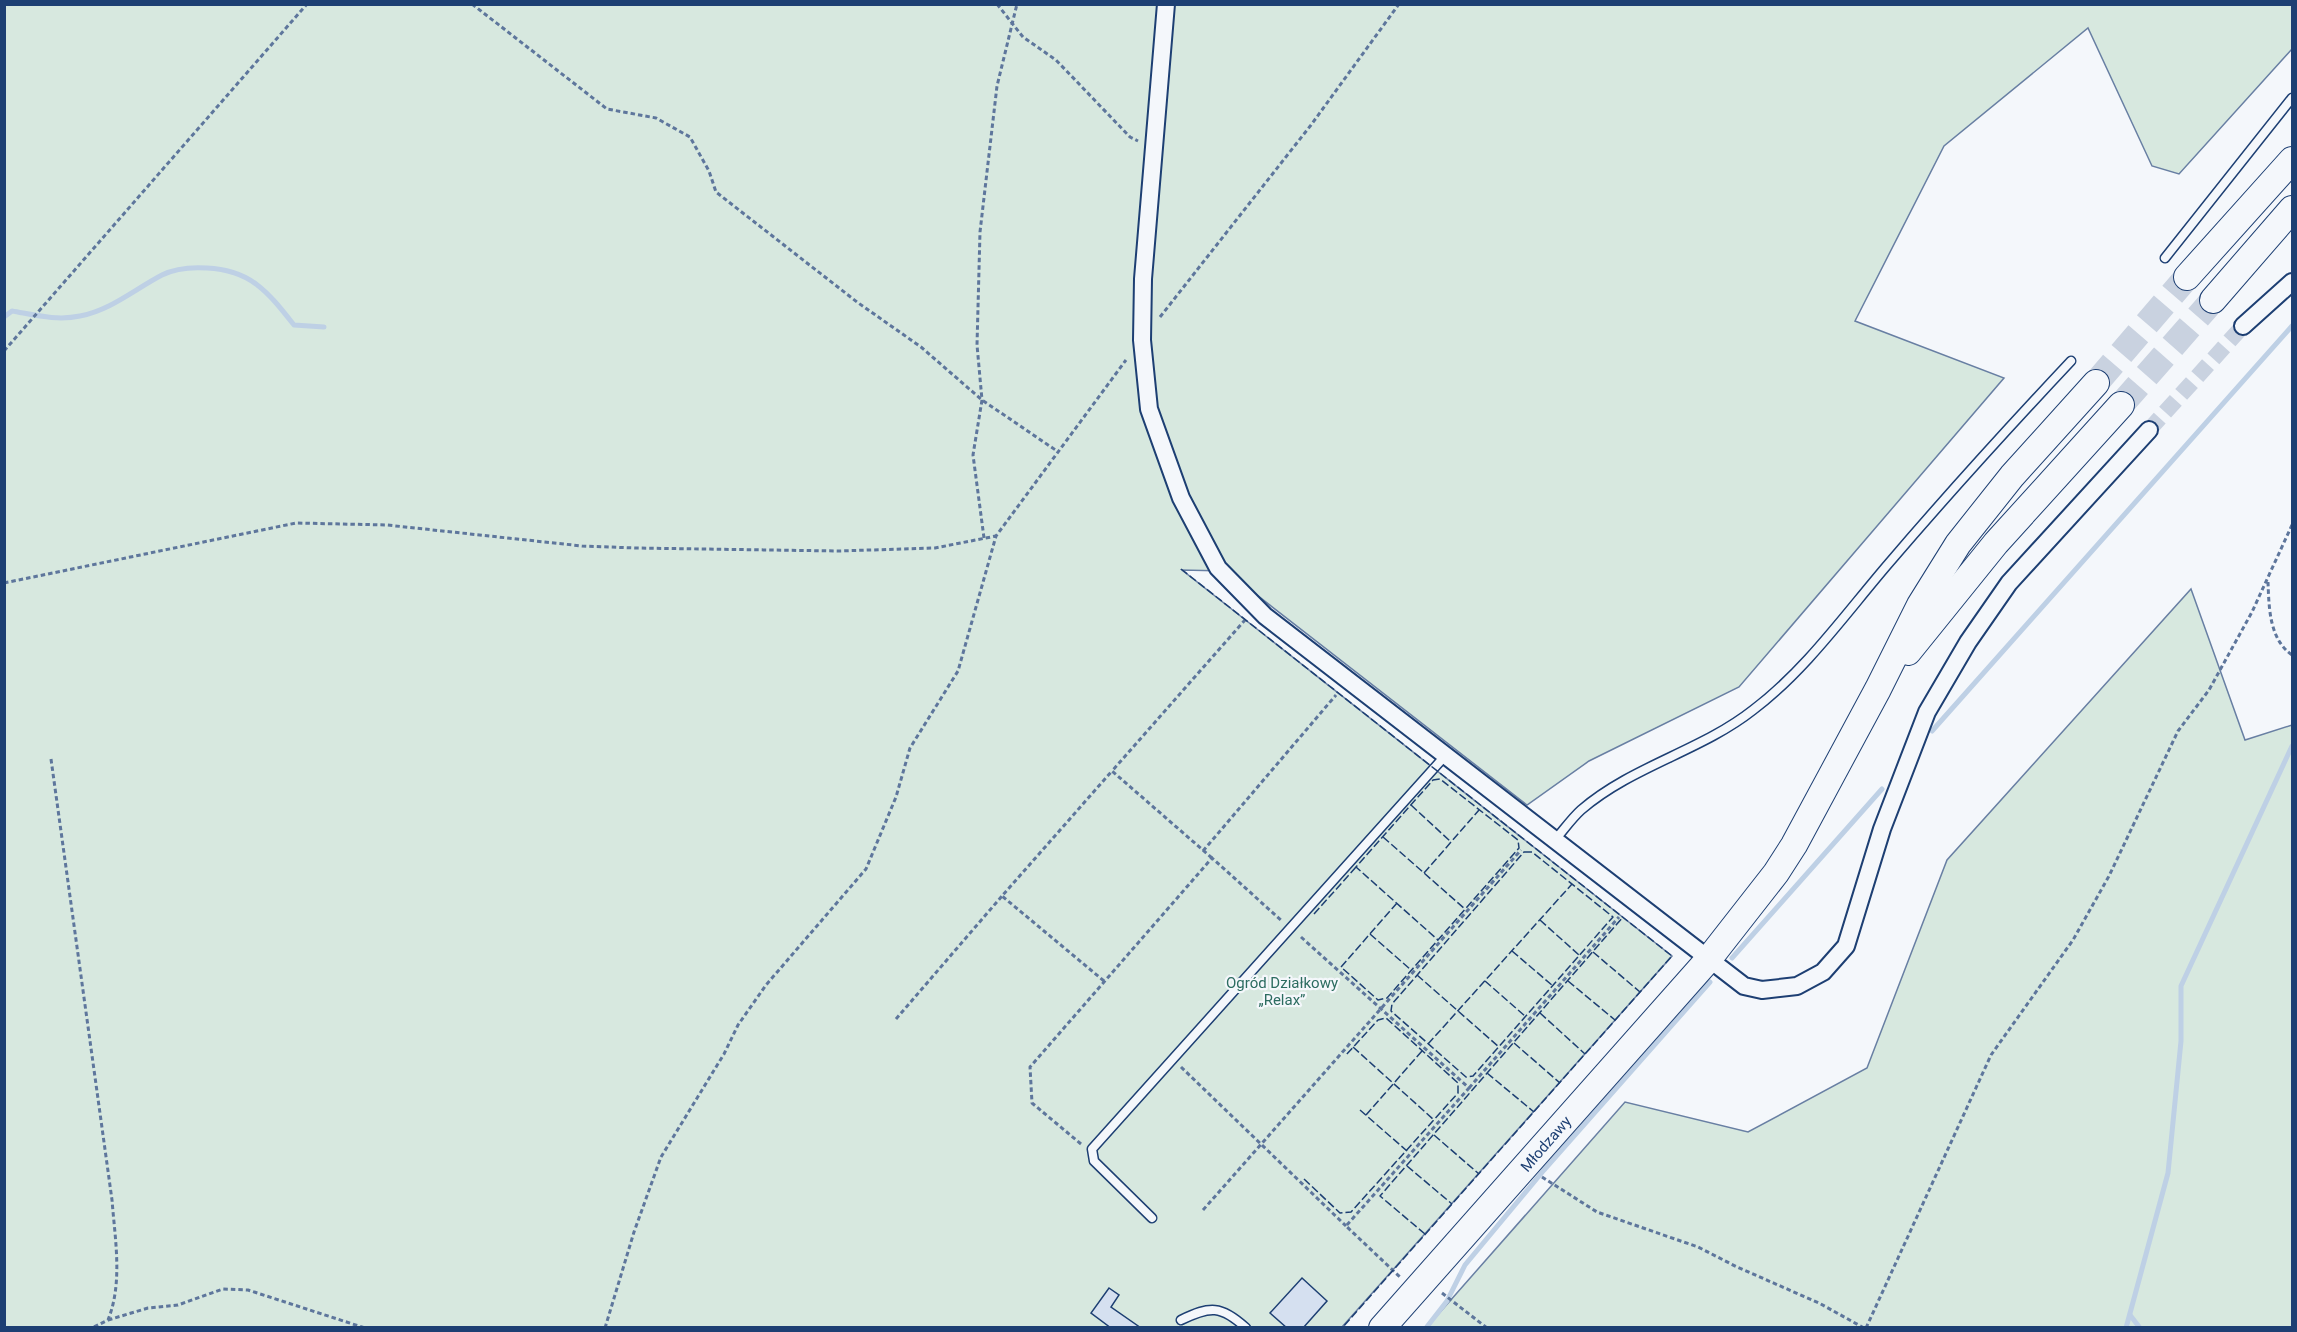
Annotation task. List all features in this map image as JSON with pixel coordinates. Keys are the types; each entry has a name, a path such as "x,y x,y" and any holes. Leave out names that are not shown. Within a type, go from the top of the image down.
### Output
{"main road":[{"path":"2187,277 2292,160"},
{"path":"2213,300 2292,209"},
{"path":"1878,689 1920,605 1958,544 2012,476 2096,383"},
{"path":"1878,689 1996,543 2121,405"},
{"name":"Młodzawy","path":"1382,1328 1425,1294 1525,1167 1708,960 1776,873 1794,845 1878,689"}],"street":[{"path":"1166,4 1143,279 1142,340 1149,409 1181,498 1218,568 1265,616 1732,979 1762,990 1797,986 1823,972 1846,946 1886,819 1927,712 1968,642 2009,583 2149,430"},
{"path":"2243,326 2292,282"}],"lane":[{"path":"2166,258 2292,98"},
{"path":"1554,841 1580,811 1600,796 1628,779 1722,731 1754,710 1816,648 1967,472 2071,361"},
{"path":"1152,1218 1094,1161 1091,1153 1445,756"},
{"path":"1181,1320 1198,1312 1221,1310 1230,1313 1246,1328"}],"path":[{"path":"4,351 307,4"},
{"path":"472,4 607,109 656,118 690,137 709,171 716,192 857,302 921,347 982,400 1058,451"},
{"path":"997,4 1023,37 1056,60 1130,137 1143,144 1155,144"},
{"path":"984,538 973,455 982,400 977,345 980,232 997,86 1017,4"},
{"path":"605,1328 634,1232 661,1157 724,1054 738,1025 766,985 866,869 896,797 910,748 958,671 996,536 1142,340 1311,125 1400,4"},
{"path":"4,583 296,523 387,525 571,545 635,548 838,550 935,548 996,536"},
{"path":"1525,1167 1597,1212 1698,1247 1865,1328 1991,1055 2073,940 2109,876 2178,731 2209,690 2268,580 2292,525"},
{"path":"2268,580 2271,618 2277,638 2292,655"},
{"path":"896,1019 1245,619"},
{"path":"1203,851 1336,695"},
{"path":"51,759 112,1200 116,1264 115,1302 108,1320"},
{"path":"1112,771 1468,1088"},
{"path":"1203,1210 1521,850"},
{"path":"1091,1153 1032,1103 1030,1067 1212,858"},
{"path":"1002,896 1104,981"},
{"path":"1346,1226 1619,917"},
{"path":"1173,1060 1346,1226 1425,1294 1440,1291 1487,1328"},
{"path":"92,1328 108,1320 148,1308 178,1305 223,1289 248,1290 365,1328"}],"green space":[{"name":"Ogród Działkowy „Relax”","path":"5,5 2292,5 2292,49 2179,174 2152,166 2088,28 1944,146 1855,321 2004,378 1739,687 1589,761 1527,805 1226,571 1182,570 1672,956 1342,1327 5,1328"},
{"path":"2191,589 2245,740 2292,725 2292,1327 1427,1327 1625,1102 1748,1132 1867,1068 1947,860"}],"building":[{"path":"1302,1278 1327,1301 1303,1328 1287,1328 1270,1313"},
{"path":"1109,1288 1119,1295 1111,1307 1141,1328 1111,1328 1091,1313"}],"waterway":[{"path":"4,317 12,311 54,318 80,316 102,309 167,273 201,268 236,273 247,278 267,293 294,325 324,327"},
{"path":"1932,731 2292,326"},
{"path":"2126,1328 2168,1173 2181,1041 2181,986 2292,746"},
{"path":"1732,958 1882,789"},
{"path":"1426,1328 1447,1301 1465,1265 1544,1170 1710,982"},
{"path":"2130,1315 2140,1328"}],"tunnel":[{"path":"2096,383 2187,277"},
{"path":"2121,405 2213,300"},
{"path":"2149,430 2243,326"}],"fence":[{"path":"1181,569 1672,956 1342,1328"},
{"path":"1397,903 1341,967 1378,1000 1387,998 1519,848 1518,840 1440,779 1433,780 1356,867 1438,940"},
{"path":"1411,805 1451,842"},
{"path":"1424,873 1479,810"},
{"path":"1383,837 1465,909"},
{"path":"1524,852 1532,852 1613,917 1473,1076 1466,1077 1391,1011 1392,1004 1524,852"},
{"path":"1314,914 1356,867"},
{"path":"1428,1044 1572,884"},
{"path":"1425,1234 1380,1196 1623,917"},
{"path":"1540,920 1579,955"},
{"path":"1370,934 1411,970"},
{"path":"1512,951 1553,986"},
{"path":"1593,952 1640,992"},
{"path":"1417,975 1499,1047"},
{"path":"1485,981 1526,1017"},
{"path":"1568,981 1615,1020"},
{"path":"1540,1013 1585,1054"},
{"path":"1304,1179 1340,1213 1351,1212 1458,1093 1458,1083 1386,1018 1378,1020 1346,1055"},
{"path":"1514,1043 1560,1083"},
{"path":"1353,1047 1434,1120"},
{"path":"1366,1115 1422,1051"},
{"path":"1487,1073 1534,1112"},
{"path":"1360,1110 1407,1151"},
{"path":"1434,1135 1479,1174"},
{"path":"1407,1166 1452,1204"}]}
